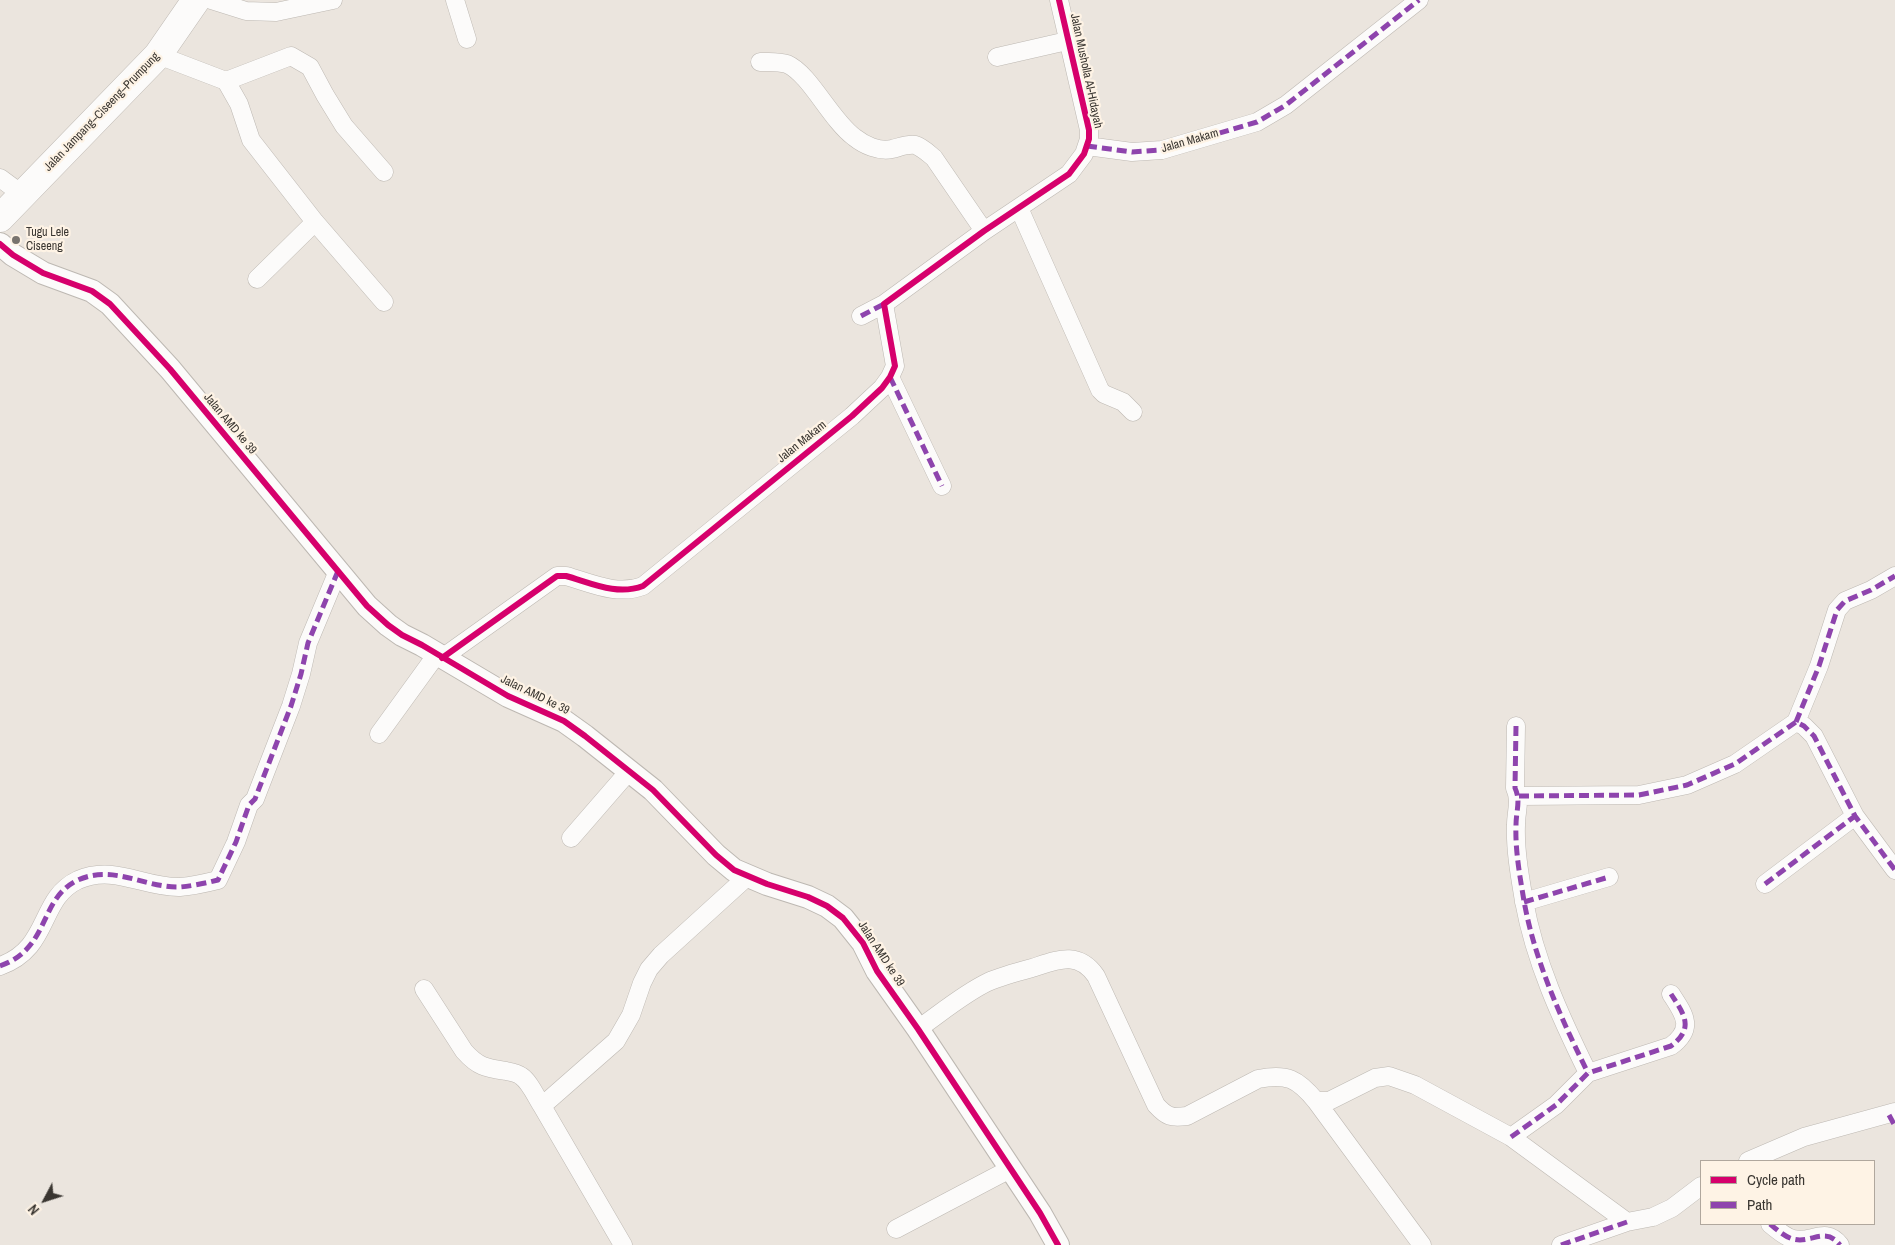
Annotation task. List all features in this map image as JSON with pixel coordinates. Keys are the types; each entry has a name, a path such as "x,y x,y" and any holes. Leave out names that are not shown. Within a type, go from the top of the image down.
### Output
{"main road":[{"name":"Jalan Jampang–Ciseeng–Prumpung","path":"0,218 158,55 196,0"}],"street":[{"path":"211,0 246,11 276,12 333,0"},
{"path":"455,0 467,39"},
{"name":"Jalan Musholla Al-Hidayah","path":"1059,0 1089,130 1087,146"},
{"name":"Jalan Makam","path":"1087,146 1132,152 1162,150 1257,122 1286,104 1418,0"},
{"path":"997,58 1067,41"},
{"path":"158,55 226,81 239,104 251,140 315,222 384,302"},
{"path":"226,81 290,56 310,67 344,126 384,172"},
{"path":"760,62 781,62 797,71 835,119 853,136 865,144 884,150 909,145 926,151 934,158 984,231"},
{"path":"861,316 884,304 984,231 1069,174 1081,160 1087,146"},
{"path":"0,178 23,195"},
{"path":"1019,208 1100,390 1104,394 1119,400 1132,412"},
{"path":"257,279 315,222"},
{"name":"Jalan AMD ke 39","path":"0,244 13,255 43,274 92,291 110,304 170,369 367,606 388,625 508,696 564,721 630,770 653,790 716,855 734,870 767,884 808,897 827,906 843,918 863,943 877,971 918,1029 1040,1213 1054,1244"},
{"path":"884,304 895,366 890,377 942,486"},
{"name":"Jalan Makam","path":"379,734 440,656 558,576 566,576 620,590 633,590 643,586 852,416 882,388 890,377"},
{"path":"0,966 12,961 27,950 37,937 54,899 76,880 110,874 179,887 218,880 236,842 249,805 255,799 291,706 308,643 338,571"},
{"path":"1519,796 1639,795 1687,785 1735,764 1796,722 1819,666 1838,610 1845,601 1871,590 1895,576"},
{"path":"1796,722 1804,726 1814,736 1855,816 1895,870"},
{"path":"1516,726 1515,788 1519,796 1516,825 1524,902 1544,973 1588,1073"},
{"path":"571,838 630,770"},
{"path":"1765,884 1855,816"},
{"path":"542,1106 616,1041 631,1016 642,983 649,969 749,875"},
{"path":"1524,902 1609,877"},
{"path":"918,1029 972,991 987,983 1058,960 1070,959 1082,962 1091,968 1096,976 1156,1105 1165,1115 1175,1118 1187,1116 1258,1079 1283,1076 1294,1080 1306,1089 1316,1101 1422,1245"},
{"path":"424,989 464,1051 472,1060 489,1068 521,1076 542,1106 623,1245"},
{"path":"1511,1137 1556,1105 1588,1073 1671,1046 1680,1039 1684,1029 1685,1016 1671,994"},
{"path":"1316,1101 1330,1101 1375,1078 1390,1076 1415,1085 1511,1137 1627,1222"},
{"path":"1750,1160 1804,1137 1893,1118"},
{"path":"896,1229 1010,1169"},
{"path":"1561,1245 1627,1222 1652,1217 1672,1208 1700,1187"},
{"path":"1771,1225 1792,1239 1827,1236 1835,1239 1840,1245"}],"marked path":[{"path":"1087,146 1132,152 1162,150 1257,122 1286,105 1419,0"},
{"path":"861,316 884,304"},
{"path":"890,377 942,486"},
{"path":"0,966 16,958 28,948 37,936 56,899 65,888 78,880 104,874 180,887 218,880 236,842 249,805 255,799 291,706 308,643 338,571"},
{"path":"1796,722 1819,666 1837,610 1845,601 1871,590 1895,576"},
{"path":"1519,796 1639,795 1687,785 1735,764 1796,722 1804,726 1814,736 1855,816 1895,870"},
{"path":"1516,726 1515,788 1518,802 1516,844 1524,901 1542,968 1568,1032 1588,1073"},
{"path":"1765,884 1855,816"},
{"path":"1524,902 1609,877"},
{"path":"1511,1137 1556,1105 1588,1073 1671,1046 1683,1033 1685,1027 1683,1014 1671,994"},
{"path":"1889,1115 1895,1126"},
{"path":"1561,1245 1627,1222"},
{"path":"1771,1225 1784,1235 1793,1239 1800,1240 1823,1236 1834,1239 1840,1245"}],"cycle path":[{"path":"442,658 557,576 566,576 614,589 624,590 643,586 852,416 882,388 895,366 884,304 984,231 1069,174 1084,154 1089,139 1089,130 1059,0"},
{"path":"0,244 13,255 43,273 92,291 110,304 170,369 367,606 388,625 508,696 564,721 653,790 716,855 734,870 767,884 808,897 827,906 843,918 863,943 877,971 918,1029 1040,1213 1058,1245"}],"place":[{"name":"Tugu Lele Ciseeng","path":"16,240"}]}
